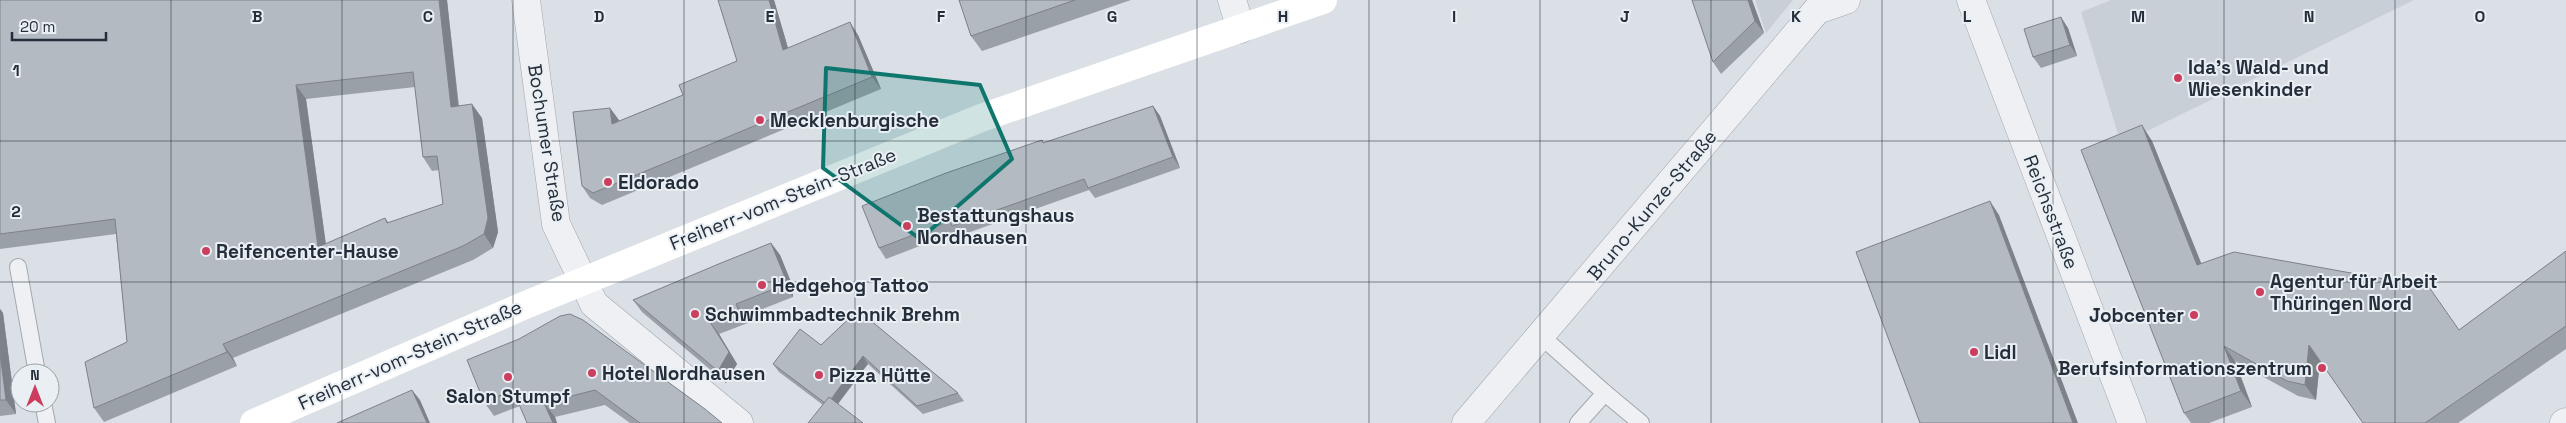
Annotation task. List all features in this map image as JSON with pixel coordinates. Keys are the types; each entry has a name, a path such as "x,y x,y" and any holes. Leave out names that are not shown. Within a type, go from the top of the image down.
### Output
{"main road":[{"name":"Freiherr-vom-Stein-Straße","path":"254,423 583,281 981,118 1323,0"}],"street":[{"name":"Bochumer Straße","path":"526,0 556,224 594,304 709,410 739,423"},
{"path":"1232,0 1241,29"},
{"name":"Bruno-Kunze-Straße","path":"1466,423 1817,10 1846,0"},
{"name":"Reichsstraße","path":"1971,0 2132,423"}],"lane":[{"path":"18,268 36,363"},
{"path":"1540,336 1641,423"},
{"path":"1578,423 1605,393"}],"highlighted area":[{"path":"826,68 980,85 1012,159 920,239 823,168"}],"shaded area":[{"path":"1755,0 1793,0 1766,33"},
{"name":"Ida's Wald- und Wiesenkinder","path":"2111,0 2414,0 2121,144 2081,12"}],"building":[{"path":"0,0 439,0 451,107 472,104 488,218 484,234 463,246 223,344 227,352 94,408 85,362 127,342 115,219 0,234","holes":["413,72 423,157 437,156 443,204 387,223 385,218 318,247 296,85"]},
{"path":"718,0 769,0 783,50 850,22 872,77 593,193 582,186 573,112 610,108 612,124 683,95 679,85 737,61"},
{"path":"959,0 1075,0 971,36"},
{"path":"1692,0 1748,0 1755,21 1713,62"},
{"path":"2061,17 2070,45 2033,57 2024,29"},
{"path":"1153,106 1173,157 1088,188 1084,179 952,226 950,221 879,248 862,206 946,173 1042,140 1043,143"},
{"name":"Agentur für Arbeit Thüringen Nord","path":"2142,125 2197,265 2234,252 2429,287 2459,330 2566,251 2566,326 2425,423 2363,423 2309,345 2305,385 2287,381 2224,346 2241,391 2184,413 2081,150"},
{"name":"Lidl","path":"1990,201 2073,423 1920,423 1856,252"},
{"path":"771,243 784,275 784,285 736,304 739,311 710,322 729,352 718,371 633,300 721,263"},
{"path":"858,310 958,393 917,406 863,356 831,399 829,397 825,403 773,364 800,329 821,345"},
{"path":"570,314 583,320 722,423 640,423 595,390 544,403 553,423 527,423 513,390 484,402 467,360 519,339 560,316"},
{"path":"0,353 6,400 0,400"},
{"path":"412,390 427,423 337,423"},
{"path":"829,397 863,423 808,423"}],"place":[{"name":"Ida's Wald- und Wiesenkinder","path":"2178,78"},
{"name":"Mecklenburgische","path":"760,120"},
{"name":"Eldorado","path":"608,182"},
{"name":"Bestattungshaus Nordhausen","path":"907,226"},
{"name":"Reifencenter-Hause","path":"206,251"},
{"name":"Hedgehog Tattoo","path":"762,285"},
{"name":"Agentur für Arbeit Thüringen Nord","path":"2260,292"},
{"name":"Schwimmbadtechnik Brehm","path":"695,314"},
{"name":"Jobcenter","path":"2194,315"},
{"name":"Lidl","path":"1974,352"},
{"name":"Berufsinformationszentrum","path":"2322,368"},
{"name":"Hotel Nordhausen","path":"592,373"},
{"name":"Pizza Hütte","path":"819,375"},
{"name":"Salon Stumpf","path":"508,377"}]}
